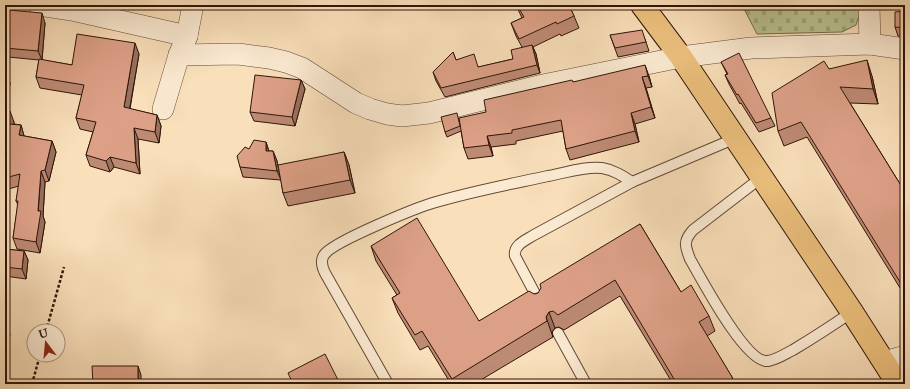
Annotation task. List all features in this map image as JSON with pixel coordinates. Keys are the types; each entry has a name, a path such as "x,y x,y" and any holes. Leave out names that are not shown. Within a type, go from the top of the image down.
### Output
{"highway":[{"path":"642,5 681,57 736,138 898,384"}],"street":[{"path":"39,5 72,10 187,36"},
{"path":"163,109 179,55 187,36 193,5"},
{"path":"869,5 870,44"},
{"path":"179,55 238,54 286,62 302,68 363,106 387,114 402,116 429,113 543,85 681,57 751,48 870,44 905,49"},
{"path":"884,362 905,356"}],"lane":[{"path":"540,303 515,256 515,250 517,247 534,235 632,182 736,138"},
{"path":"388,384 325,273 322,260 326,252 356,235 434,202 485,190 583,169 602,168 614,171 632,182"},
{"path":"762,177 693,230 686,239 686,250 690,259 742,344 754,357 763,361 768,361 783,355 813,338 852,312"},
{"path":"558,334 586,384"}],"path":[{"path":"48,323 64,267"},
{"path":"32,384 38,363"}],"green space":[{"path":"742,5 859,5 860,13 856,25 842,32 757,34"}],"building":[{"path":"517,5 569,5 574,16 557,24 556,22 519,39 511,23 524,17"},
{"path":"8,10 42,13 38,51 5,48"},
{"path":"905,11 905,28 895,27 895,12"},
{"path":"642,30 646,42 615,48 610,35"},
{"path":"77,34 135,43 124,107 157,115 155,132 134,128 136,163 110,157 106,161 86,155 96,122 76,118 84,85 36,77 39,59 72,65"},
{"path":"532,45 537,65 441,88 433,72 453,52 456,60 474,54 478,67 513,59 511,50"},
{"path":"739,53 771,118 756,123 725,75 728,74 721,62"},
{"path":"867,60 873,89 840,87 905,192 905,290 801,122 778,131 772,93 824,61 829,69"},
{"path":"645,65 648,76 642,77 651,107 631,113 635,131 566,149 561,120 512,130 512,133 487,136 489,145 464,148 459,118 486,112 484,100 572,80 573,82"},
{"path":"255,75 301,80 292,117 250,112"},
{"path":"5,110 10,111 8,124 21,125 19,135 52,141 45,170 41,171 38,211 41,211 36,242 13,238 20,174 5,178"},
{"path":"457,113 460,126 445,132 441,117"},
{"path":"254,140 266,142 266,151 273,151 277,171 240,167 237,156 245,147 249,149"},
{"path":"344,152 350,180 283,193 278,165"},
{"path":"417,218 479,321 529,291 534,294 538,293 541,288 540,284 640,224 681,292 691,285 709,316 699,322 732,377 734,384 677,384 615,280 558,315 553,311 549,312 546,317 547,321 452,379 422,331 415,335 392,298 400,293 371,246"},
{"path":"5,249 24,251 22,269 5,267"},
{"path":"325,354 340,384 293,384 288,373"},
{"path":"92,366 138,366 138,384 93,384"},
{"path":"62,380 61,384 50,384"}]}
